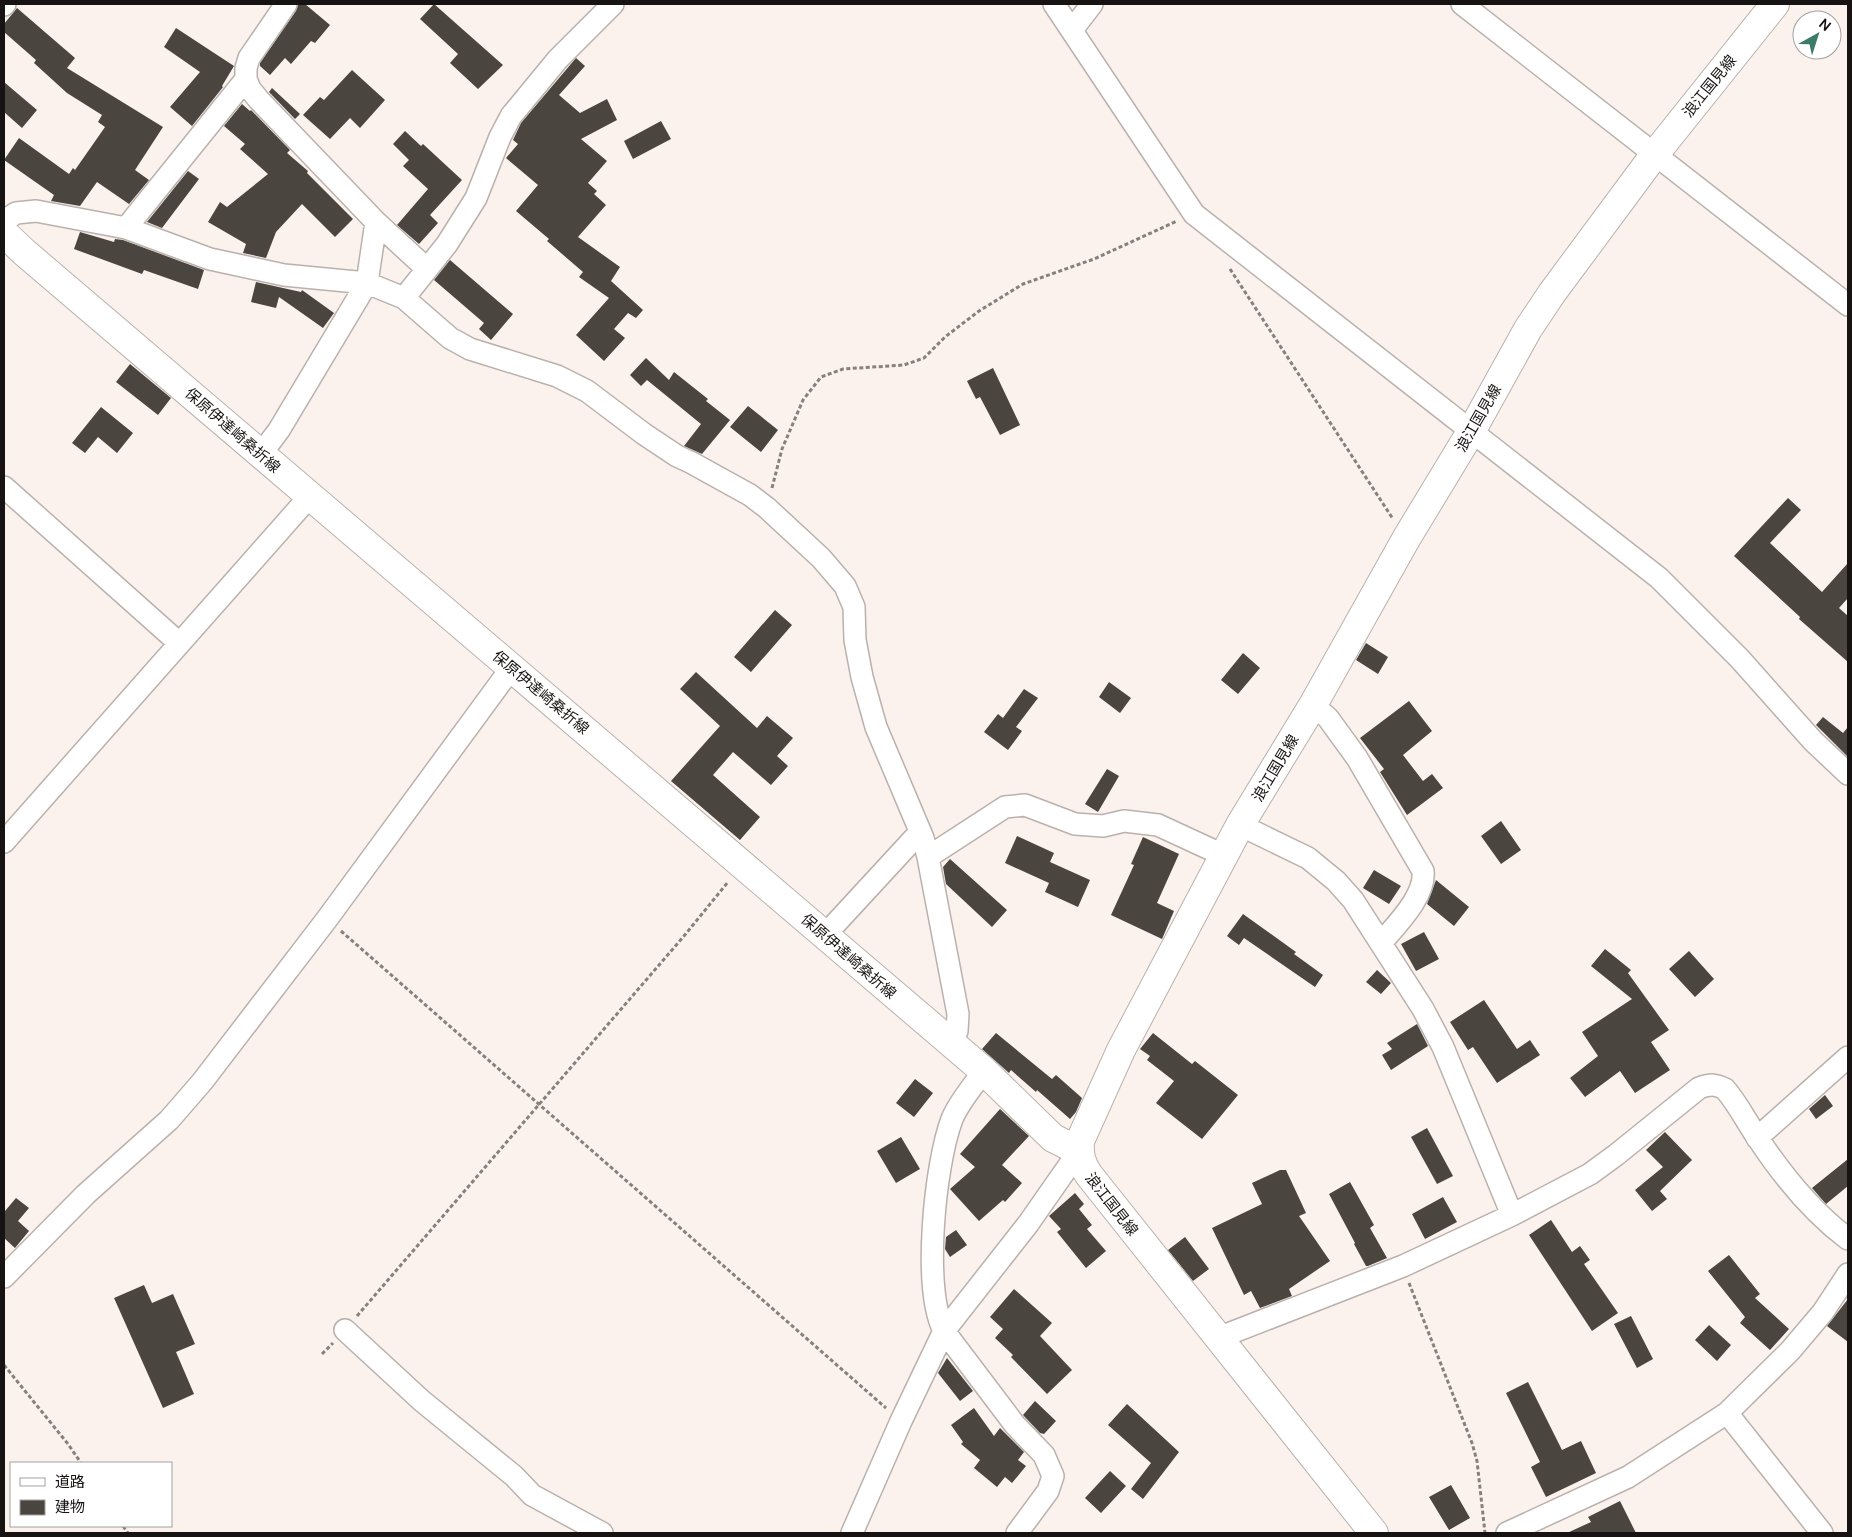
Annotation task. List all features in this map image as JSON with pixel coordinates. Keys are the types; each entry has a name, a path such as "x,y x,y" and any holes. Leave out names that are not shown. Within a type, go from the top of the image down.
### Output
{"main road":[{"name":"浪江国見線","path":"1374,1533 1083,1168 1079,1151 1080,1141 1121,1050 1240,825 1313,705 1406,538 1472,430 1528,329 1552,293 1655,154 1775,4"},
{"name":"保原伊達崎桑折線","path":"4,233 952,1043 984,1071 1053,1138 1079,1151"}],"street":[{"path":"286,4 249,58 246,68 246,79 250,90 376,222 427,269"},
{"path":"404,298 446,244 476,198 500,137 511,116 558,59 613,4"},
{"path":"1054,4 1194,214 1660,578 1740,659 1813,741 1848,774"},
{"path":"1072,30 1092,4"},
{"path":"1462,4 1848,305"},
{"path":"126,228 246,79"},
{"path":"4,221 16,212 36,211 126,228 220,261 284,275 367,283 404,298 459,344 481,353 548,373 571,383 587,392 677,456 730,483 767,508 821,558 845,586 854,607 855,640 862,677 876,727 920,832 928,857 958,1014 956,1032 952,1043"},
{"path":"261,454 279,430 367,283 376,222"},
{"path":"4,487 179,643"},
{"path":"4,842 310,496"},
{"path":"4,1278 86,1194 169,1120 202,1082 327,919 512,667"},
{"path":"1313,705 1328,718 1357,758 1423,871 1422,887 1416,898 1381,943"},
{"path":"928,857 1005,807 1025,805 1075,824 1103,826 1124,821 1158,825 1225,856"},
{"path":"1240,825 1308,858 1336,880 1353,900 1424,1009 1442,1047 1512,1215"},
{"path":"825,935 920,832"},
{"path":"1757,1138 1848,1057"},
{"path":"984,1071 952,1118 945,1140 934,1217 931,1267 939,1321 944,1331 1014,1425 1044,1455 1053,1476 1048,1491 1017,1533"},
{"path":"1218,1338 1403,1266 1512,1215 1590,1174 1616,1156 1699,1088 1708,1084 1718,1085 1726,1089 1757,1138 1790,1183 1830,1225 1848,1239"},
{"path":"852,1533 901,1421 944,1331 1028,1224 1079,1151"},
{"path":"1507,1533 1628,1477 1727,1413 1795,1345 1823,1312 1848,1274"},
{"path":"345,1330 422,1401 514,1476 532,1495 602,1533"},
{"path":"1727,1413 1822,1533"}],"path":[{"path":"767,508 782,449 804,400 821,377 843,370 904,365 924,358 945,337 979,311 1023,284 1094,259 1194,214"},
{"path":"1226,264 1406,538"},
{"path":"322,1354 345,1330 540,1104 743,865"},
{"path":"327,919 901,1421"},
{"path":"1403,1266 1472,1443 1477,1461 1485,1533"},
{"path":"4,1366 68,1444 80,1462"}],"building":[{"path":"298,4 305,4 330,25 315,43 311,41 291,64 285,58 270,75 260,66 260,63 296,11"},
{"path":"434,4 503,65 478,89 450,63 458,54 420,19"},
{"path":"17,8 75,58 67,68 163,127 135,170 149,180 129,204 97,182 80,206 51,201 54,195 4,160 19,138 69,174 73,168 75,170 105,127 98,122 102,115 67,93 34,63 36,60 4,32 4,24"},
{"path":"176,28 234,66 223,87 192,126 170,107 200,72 164,47"},
{"path":"576,58 585,66 559,95 580,113 607,99 617,120 581,139 607,161 588,183 597,191 594,194 606,205 578,237 620,267 611,281 643,310 636,318 628,313 614,329 625,338 604,361 576,335 609,298 579,277 583,272 547,241 549,239 516,211 538,185 506,158 518,144 513,140 521,123"},
{"path":"352,70 385,100 360,128 350,118 330,139 303,115 320,97 324,100"},
{"path":"4,82 37,110 22,128 4,112"},
{"path":"272,88 300,114 295,119 269,92"},
{"path":"242,104 251,110 290,150 287,153 308,171 307,173 353,219 335,237 302,204 276,232 266,258 243,253 246,244 208,222 220,202 227,207 268,174 240,149 245,144 224,126"},
{"path":"661,121 671,139 633,159 624,141"},
{"path":"405,131 421,146 423,144 462,180 430,215 438,223 419,244 397,225 428,189 403,166 409,160 393,144"},
{"path":"188,171 199,179 162,228 147,222"},
{"path":"80,232 114,242 115,239 123,240 204,270 198,289 144,270 142,274 74,249"},
{"path":"450,260 513,314 491,340 479,329 484,323 434,280"},
{"path":"256,282 301,292 302,290 334,313 323,328 279,297 276,308 251,302"},
{"path":"646,358 669,380 674,372 708,399 706,401 730,420 702,454 684,446 701,424 647,380 641,386 630,375"},
{"path":"130,364 171,398 158,415 116,382"},
{"path":"993,368 1020,425 1000,435 980,397 976,399 967,381"},
{"path":"748,406 778,430 761,452 730,427"},
{"path":"101,407 133,433 117,453 98,437 85,453 72,443"},
{"path":"1788,498 1801,510 1770,543 1822,592 1848,563 1848,598 1839,608 1848,616 1848,662 1799,619 1800,617 1734,556"},
{"path":"775,610 792,625 751,672 734,657"},
{"path":"1366,643 1388,657 1378,674 1356,660"},
{"path":"1243,653 1260,668 1238,694 1221,680"},
{"path":"696,672 757,728 767,716 793,738 777,756 788,766 771,785 733,752 713,775 760,817 740,840 671,781 720,726 680,689"},
{"path":"1109,682 1131,698 1120,713 1099,697"},
{"path":"1024,689 1038,698 1016,727 1022,731 1008,750 984,732 998,714 1003,718"},
{"path":"1409,701 1432,731 1403,755 1423,781 1432,774 1443,788 1407,815 1380,772 1384,769 1360,738"},
{"path":"1823,717 1843,733 1848,727 1848,757 1816,725"},
{"path":"1107,769 1119,776 1098,812 1085,804"},
{"path":"1501,821 1521,850 1501,864 1481,836"},
{"path":"1017,836 1054,853 1050,862 1090,880 1078,907 1045,892 1049,883 1005,863"},
{"path":"1143,837 1179,854 1157,903 1174,911 1162,939 1111,915 1134,865 1131,864"},
{"path":"950,859 1007,910 992,927 946,884 943,867"},
{"path":"1374,870 1401,886 1389,904 1363,888"},
{"path":"1436,880 1469,907 1454,926 1427,904"},
{"path":"1243,914 1296,952 1294,954 1323,975 1315,987 1244,938 1239,945 1227,936"},
{"path":"1424,932 1439,959 1416,971 1401,944"},
{"path":"1605,949 1631,970 1628,973 1669,1030 1651,1042 1670,1070 1635,1093 1620,1071 1585,1097 1570,1078 1598,1056 1582,1032 1632,999 1591,966"},
{"path":"1689,951 1714,979 1695,997 1669,969"},
{"path":"1377,970 1391,983 1381,994 1366,982"},
{"path":"1484,1000 1517,1049 1530,1040 1540,1055 1497,1083 1473,1047 1468,1050 1450,1022"},
{"path":"1417,1024 1428,1046 1391,1070 1382,1055 1392,1049 1387,1043"},
{"path":"996,1033 1052,1079 1056,1075 1082,1098 1076,1112 1070,1119 1037,1090 1036,1092 1011,1070 1009,1073 982,1049"},
{"path":"1153,1033 1192,1064 1195,1061 1238,1095 1202,1139 1156,1103 1174,1081 1147,1060 1150,1056 1140,1049"},
{"path":"915,1079 933,1093 914,1117 896,1103"},
{"path":"1825,1095 1833,1106 1816,1119 1809,1109"},
{"path":"1000,1109 1029,1136 1002,1165 1022,1183 1005,1202 1003,1200 979,1221 950,1189 975,1167 960,1154"},
{"path":"1427,1128 1453,1176 1437,1184 1411,1137"},
{"path":"1665,1132 1692,1160 1660,1191 1667,1199 1652,1211 1635,1190 1663,1167 1646,1150"},
{"path":"901,1137 920,1169 896,1183 877,1151"},
{"path":"1848,1159 1848,1186 1826,1204 1812,1188"},
{"path":"1280,1170 1286,1170 1306,1213 1299,1216 1330,1261 1289,1289 1292,1296 1260,1308 1251,1291 1244,1295 1212,1228 1262,1204 1252,1183"},
{"path":"1350,1182 1374,1225 1370,1228 1387,1258 1368,1266 1366,1266 1354,1244 1329,1194"},
{"path":"1075,1193 1084,1204 1079,1209 1092,1225 1087,1229 1106,1251 1086,1268 1057,1232 1061,1229 1049,1216"},
{"path":"1443,1197 1457,1222 1425,1239 1412,1214"},
{"path":"16,1198 29,1208 18,1221 29,1231 15,1248 4,1238 4,1209 5,1211"},
{"path":"1551,1220 1572,1252 1580,1246 1590,1260 1584,1264 1618,1313 1592,1331 1529,1235"},
{"path":"956,1230 967,1245 950,1257 945,1249 946,1237"},
{"path":"1185,1237 1209,1269 1193,1281 1168,1250"},
{"path":"1729,1255 1760,1294 1755,1298 1789,1329 1770,1350 1740,1323 1745,1317 1708,1271"},
{"path":"144,1285 152,1303 173,1294 195,1344 176,1352 194,1394 163,1408 114,1298"},
{"path":"1014,1289 1052,1323 1040,1336 1072,1370 1047,1394 1011,1357 1013,1355 995,1338 1003,1329 990,1317"},
{"path":"1848,1299 1848,1342 1827,1326"},
{"path":"1631,1316 1653,1359 1637,1368 1614,1324"},
{"path":"1709,1325 1731,1345 1717,1361 1695,1340"},
{"path":"947,1358 973,1391 960,1401 938,1373"},
{"path":"1528,1382 1562,1450 1581,1441 1596,1473 1546,1497 1531,1467 1540,1462 1506,1393"},
{"path":"1035,1401 1056,1421 1044,1434 1040,1433 1023,1415"},
{"path":"1127,1404 1179,1452 1143,1499 1131,1489 1151,1463 1108,1425"},
{"path":"974,1408 994,1436 1000,1428 1024,1452 1018,1460 1026,1466 1012,1483 1005,1477 997,1487 974,1468 980,1460 961,1444 963,1442 951,1425"},
{"path":"1110,1471 1126,1486 1101,1513 1085,1498"},
{"path":"1451,1485 1470,1518 1449,1530 1429,1497"},
{"path":"1620,1501 1636,1533 1567,1533 1591,1522 1588,1517"}]}
